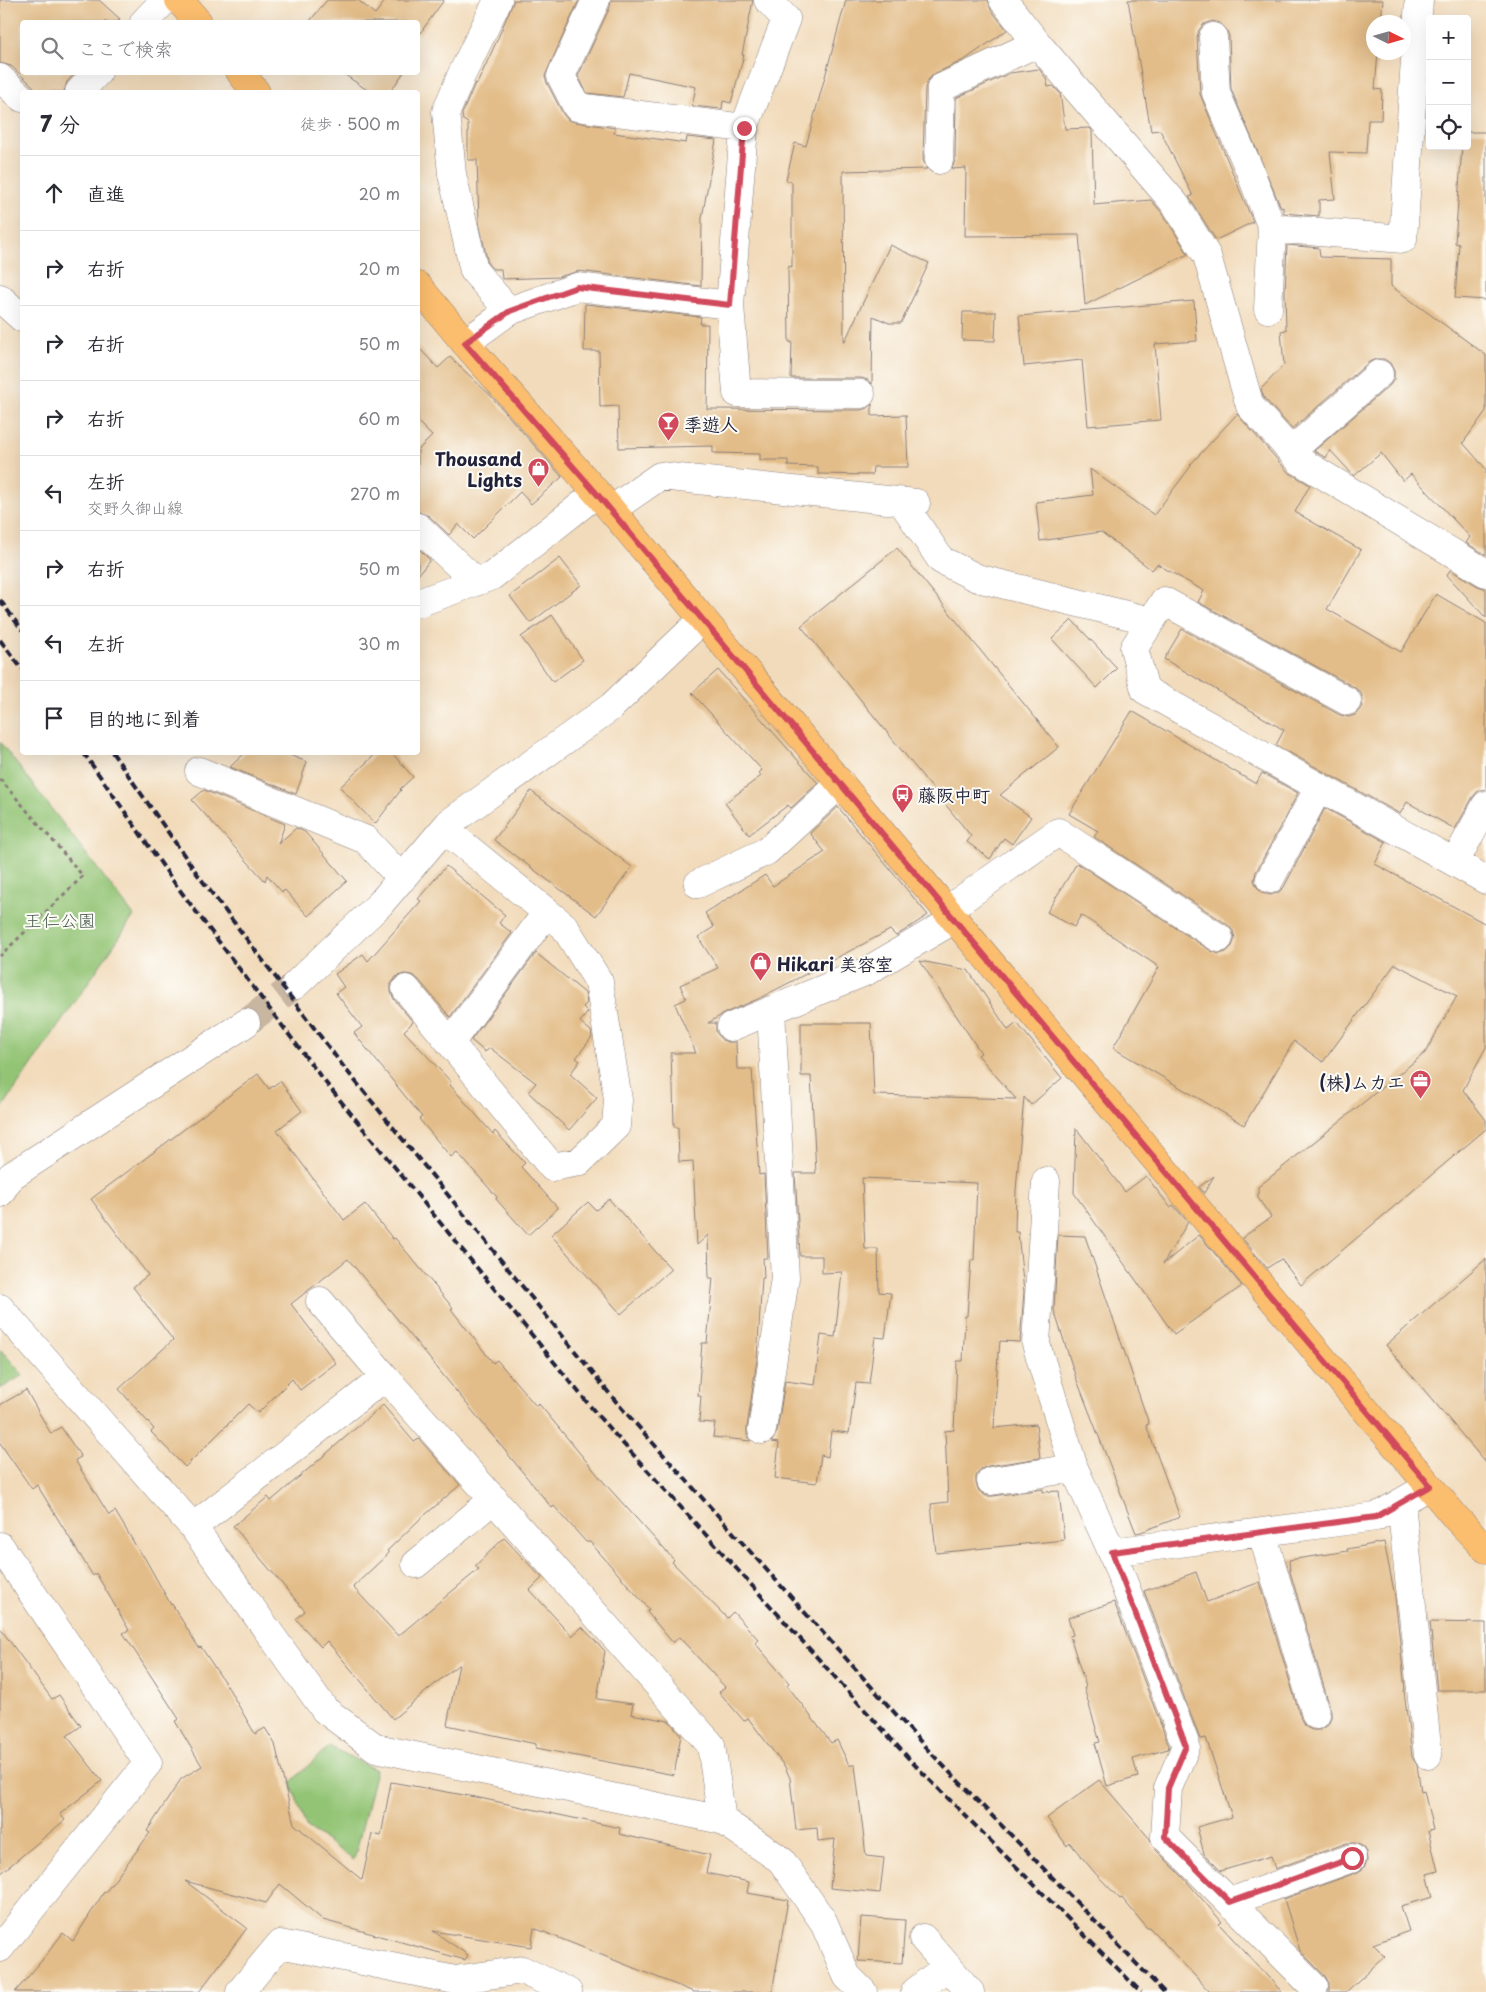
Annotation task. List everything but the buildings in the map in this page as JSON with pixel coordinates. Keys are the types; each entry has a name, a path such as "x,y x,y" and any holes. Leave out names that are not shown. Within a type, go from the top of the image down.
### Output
{"main road":[{"path":"179,0 196,20"},
{"path":"242,75 254,90"},
{"path":"420,288 703,619 1457,1519 1486,1549"}],"street":[{"path":"146,20 165,0"},
{"path":"498,0 461,76 446,112 452,174 474,271 510,311"},
{"path":"596,0 561,76 577,107 744,128"},
{"path":"768,0 786,19 744,128 730,305 737,393 861,394"},
{"path":"1003,0 1036,43 1176,205 1206,256 1250,406 1300,461 1486,573"},
{"path":"1272,228 1403,239 1419,0"},
{"path":"1213,37 1216,93 1250,171 1272,228 1268,309"},
{"path":"939,160 941,88 1036,43"},
{"path":"81,90 95,75"},
{"path":"0,78 20,96"},
{"path":"465,343 510,311 577,287 730,305"},
{"path":"0,298 20,316"},
{"path":"1291,451 1379,374"},
{"path":"420,602 492,576 604,502 660,476 909,502 941,560 977,578 1151,621"},
{"path":"420,529 476,582"},
{"path":"1347,701 1164,601 1134,648 1145,690 1486,880"},
{"path":"295,985 380,904 449,823 611,707 703,619"},
{"path":"199,771 366,840 402,879"},
{"path":"698,884 767,851 841,783"},
{"path":"1270,879 1319,788"},
{"path":"1455,862 1486,805"},
{"path":"406,989 552,1166 579,1162 616,1126 618,1100 600,982 564,926 444,829"},
{"path":"730,1027 867,970 951,915 1058,832 1219,938"},
{"path":"450,1043 547,912"},
{"path":"762,1430 785,1278 771,1010"},
{"path":"4,1182 246,1023"},
{"path":"1046,1181 1036,1344 1074,1468 1112,1552 1186,1746 1168,1788 1165,1837 1314,1987"},
{"path":"320,1301 385,1377 712,1745 722,1820"},
{"path":"0,1308 193,1527 325,1710 376,1748 722,1820 781,1860 823,1921 848,1976 864,1992"},
{"path":"193,1527 385,1377"},
{"path":"991,1481 1074,1468"},
{"path":"1112,1552 1376,1517 1430,1486"},
{"path":"416,1564 494,1499"},
{"path":"1400,1502 1428,1755"},
{"path":"1262,1533 1316,1715"},
{"path":"0,1546 148,1763 0,1948"},
{"path":"1230,1902 1352,1858"},
{"path":"923,1938 946,1967 970,1992"},
{"path":"240,1992 280,1944 451,1986 522,1970 568,1992"},
{"path":"915,1992 946,1967"}],"path":[{"path":"0,779 83,876 0,956"}],"green space":[{"name":"王仁公園","path":"0,742 134,916 0,1111"},
{"path":"0,1349 23,1375 0,1389"},
{"path":"329,1746 376,1770 354,1860 306,1827 291,1782"}],"tunnel":[{"path":"246,1023 295,985"}],"railway":[{"path":"0,600 20,627"},
{"path":"0,640 20,666"},
{"path":"85,755 176,885 321,1077 599,1417 912,1762 1141,1992"},
{"path":"114,755 198,875 343,1066 618,1404 928,1750 1164,1992"}],"place":[{"name":"季遊人","path":"668,442"},
{"name":"Thousand Lights","path":"538,487"},
{"name":"藤阪中町","path":"902,813"},
{"name":"Hikari 美容室","path":"761,982"},
{"name":"(株)ムカエ","path":"1421,1100"}],"route":[{"path":"744,128 730,305 577,287 510,311 465,343 597,494 1430,1486 1376,1517 1112,1552 1186,1746 1168,1788 1165,1837 1230,1902 1352,1858"}]}
